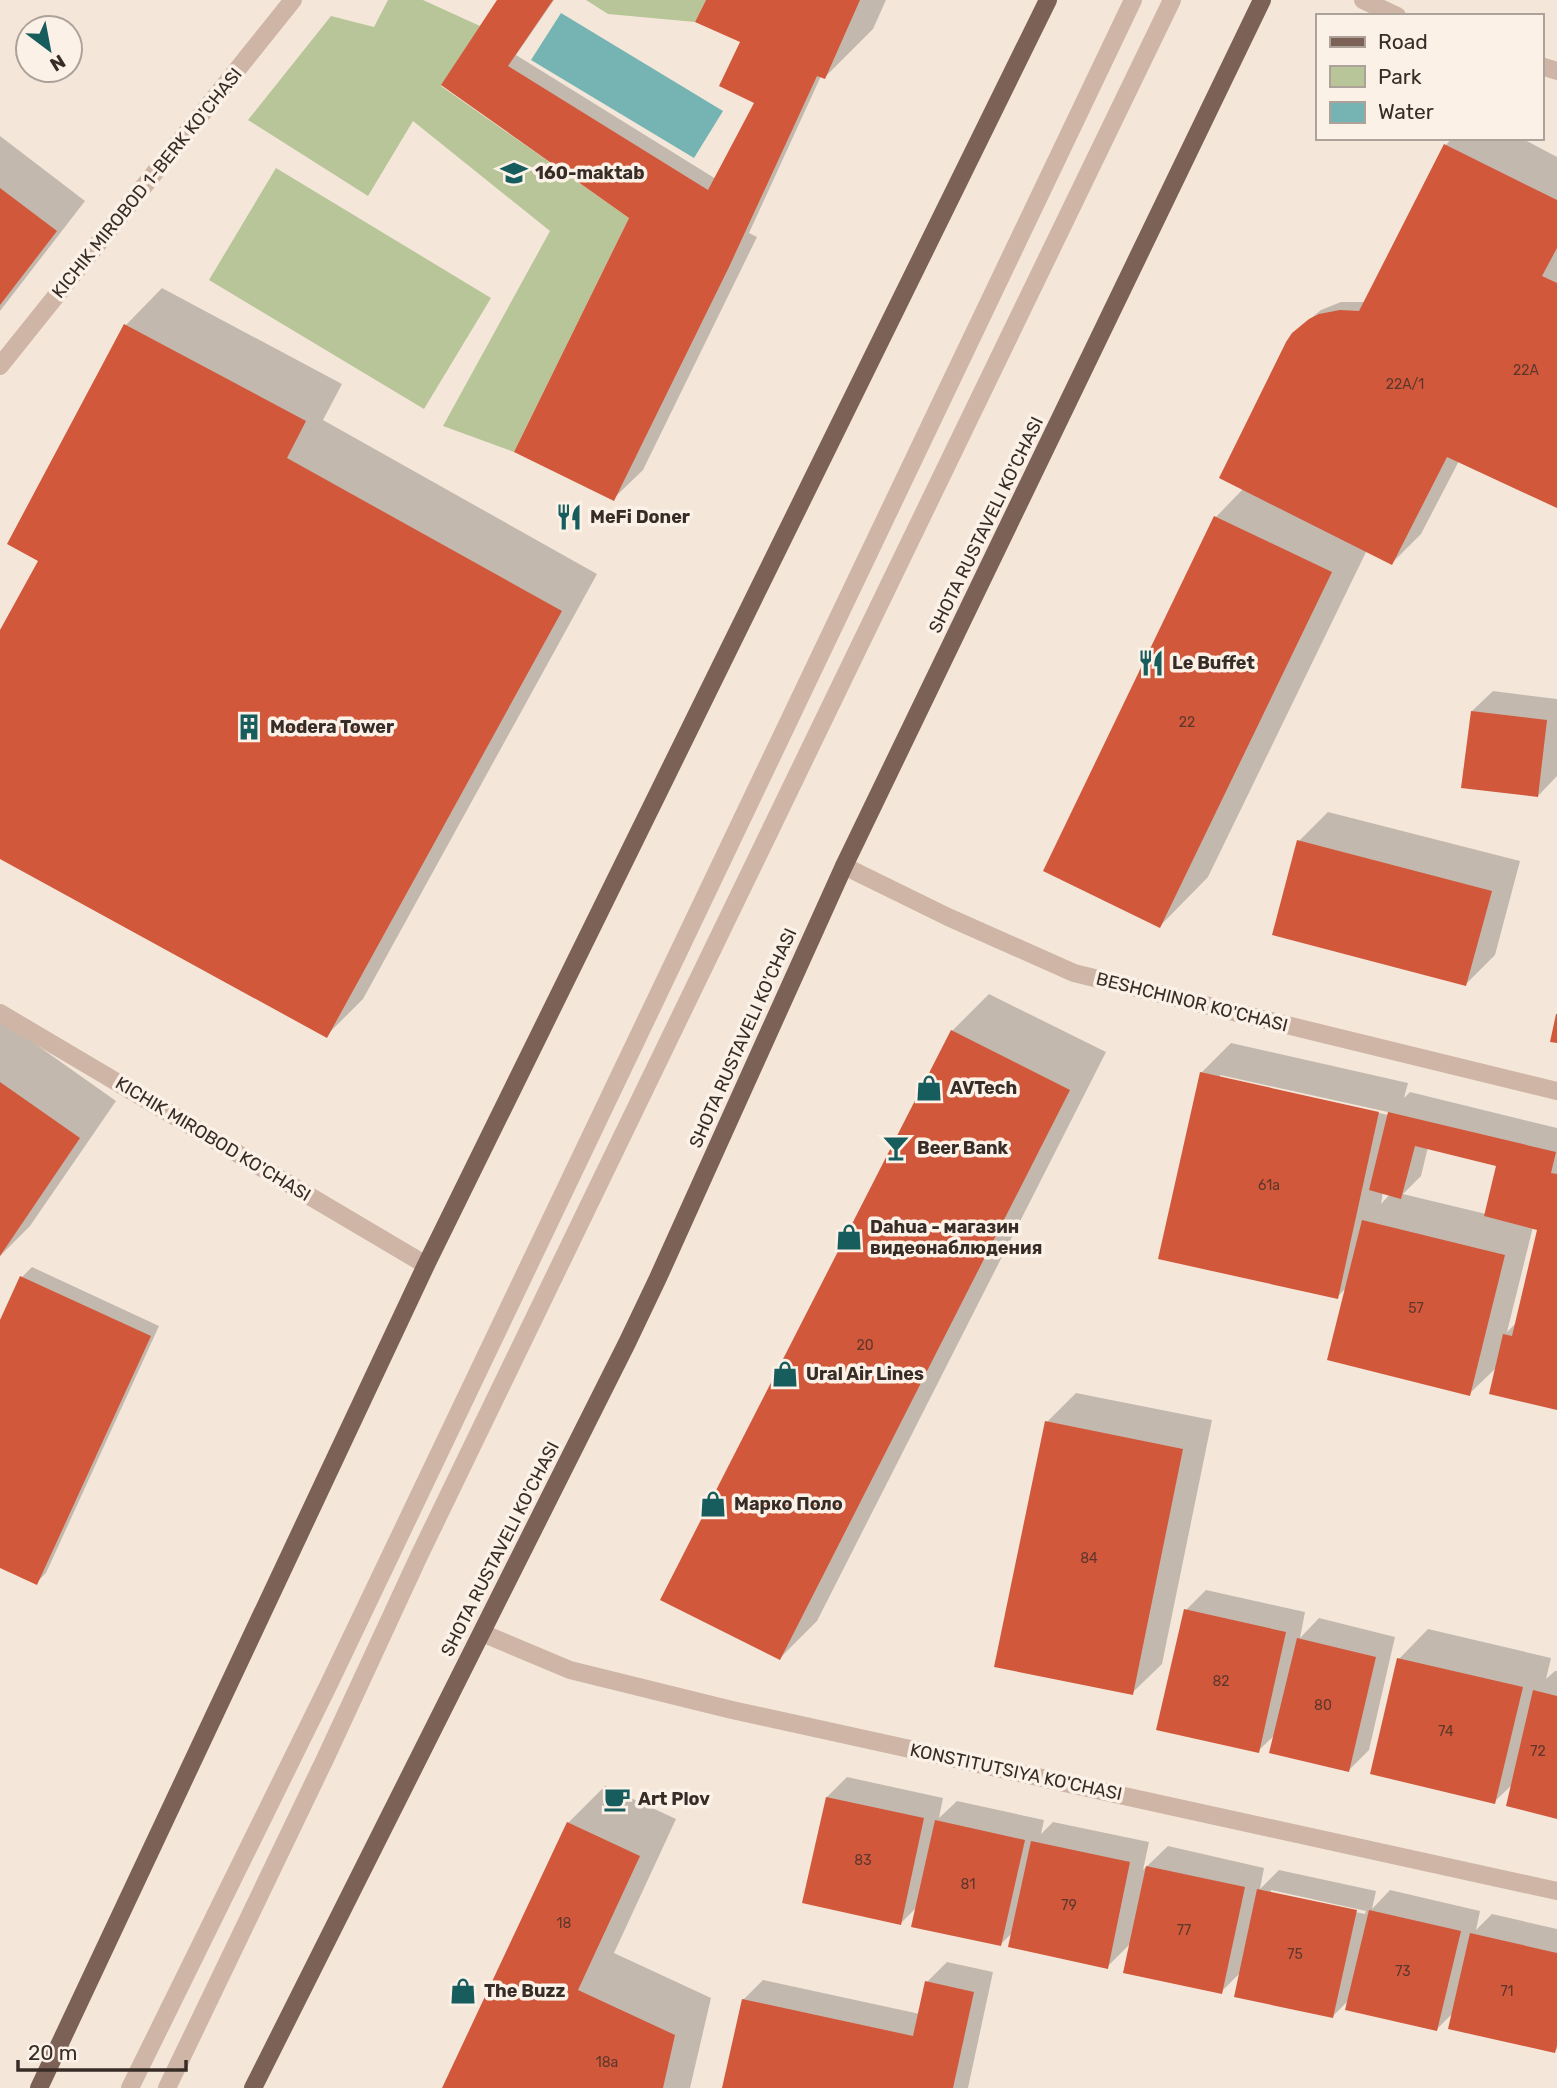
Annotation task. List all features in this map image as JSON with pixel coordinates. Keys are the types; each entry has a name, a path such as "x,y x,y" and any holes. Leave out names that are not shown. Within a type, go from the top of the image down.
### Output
{"main road":[{"path":"39,2088 426,1265 1048,0"},
{"name":"SHOTA RUSTAVELI KO'CHASI","path":"253,2088 658,1278 844,866 1262,0"}],"street":[{"name":"KICHIK MIROBOD 1-BERK KO'CHASI","path":"0,366 293,0"},
{"path":"130,2088 329,1684 1133,0"},
{"path":"167,2088 419,1556 1172,0"},
{"path":"1363,0 1393,14"},
{"name":"BESHCHINOR KO'CHASI","path":"844,866 947,917 1074,973 1557,1091"},
{"name":"KICHIK MIROBOD KO'CHASI","path":"0,1013 426,1265"},
{"name":"KONSTITUTSIYA KO'CHASI","path":"482,1633 570,1670 733,1710 1557,1891"}],"green space":[{"path":"388,0 423,0 480,26 441,86 629,218 514,452 443,426 550,231 413,121 368,196 248,120 331,16 374,27"},
{"path":"586,0 706,0 695,22 608,14"},
{"path":"276,168 491,298 424,409 209,280"}],"water":[{"path":"561,13 723,111 694,158 531,60"}],"building":[{"path":"497,0 553,0 508,66 708,190 754,103 719,86 740,42 695,22 706,0 860,0 825,79 817,76 729,267 614,501 514,452 629,218 441,85"},
{"path":"1444,144 1557,200 1557,248 1542,276 1557,283 1557,508 1447,457 1392,565 1219,478 1292,333 1319,314 1340,310 1359,311"},
{"path":"0,188 57,231 0,305"},
{"name":"Modera Tower","path":"124,324 306,421 287,458 562,611 327,1038 0,859 0,630 38,561 7,544"},
{"path":"1214,516 1332,572 1160,928 1043,871"},
{"path":"1471,711 1547,720 1538,797 1461,788"},
{"path":"1297,840 1492,891 1466,986 1272,935"},
{"path":"1557,1014 1557,1043 1550,1042"},
{"path":"951,1030 1070,1090 780,1660 660,1600"},
{"path":"1200,1072 1379,1112 1338,1299 1158,1259"},
{"path":"0,1082 80,1138 0,1256"},
{"path":"1388,1112 1556,1152 1551,1173 1557,1174 1557,1410 1489,1394 1503,1334 1512,1336 1537,1230 1484,1216 1496,1166 1415,1146 1401,1199 1369,1190"},
{"path":"1362,1220 1505,1255 1470,1396 1327,1360"},
{"path":"20,1276 151,1336 37,1585 0,1568 0,1320"},
{"path":"1045,1421 1183,1449 1133,1695 994,1667"},
{"path":"1184,1609 1286,1632 1259,1753 1156,1730"},
{"path":"1297,1638 1376,1657 1349,1772 1269,1753"},
{"path":"1397,1658 1523,1687 1495,1804 1370,1774"},
{"path":"1533,1690 1557,1696 1557,1819 1506,1806"},
{"path":"826,1797 924,1818 901,1925 802,1903"},
{"path":"935,1820 1025,1840 1001,1946 911,1927"},
{"path":"567,1822 640,1856 578,1990 675,2035 663,2088 442,2088"},
{"path":"1031,1841 1130,1862 1108,1969 1008,1947"},
{"path":"1146,1866 1245,1887 1222,1994 1123,1973"},
{"path":"1257,1889 1357,1910 1333,2018 1234,1997"},
{"path":"1369,1910 1461,1931 1437,2031 1345,2010"},
{"path":"1470,1933 1557,1953 1555,2053 1448,2029"},
{"path":"925,1981 974,1992 953,2088 722,2088 742,1999 913,2036"}],"place":[{"name":"160-maktab","path":"514,173"},
{"name":"MeFi Doner","path":"569,517"},
{"name":"Le Buffet","path":"1151,663"},
{"name":"Modera Tower","path":"249,727"},
{"name":"AVTech","path":"929,1088"},
{"name":"Beer Bank","path":"896,1148"},
{"name":"Dahua - магазин видеонаблюдения","path":"849,1237"},
{"name":"Ural Air Lines","path":"785,1374"},
{"name":"Марко Поло","path":"713,1504"},
{"name":"Art Plov","path":"617,1799"},
{"name":"The Buzz","path":"463,1991"}]}
